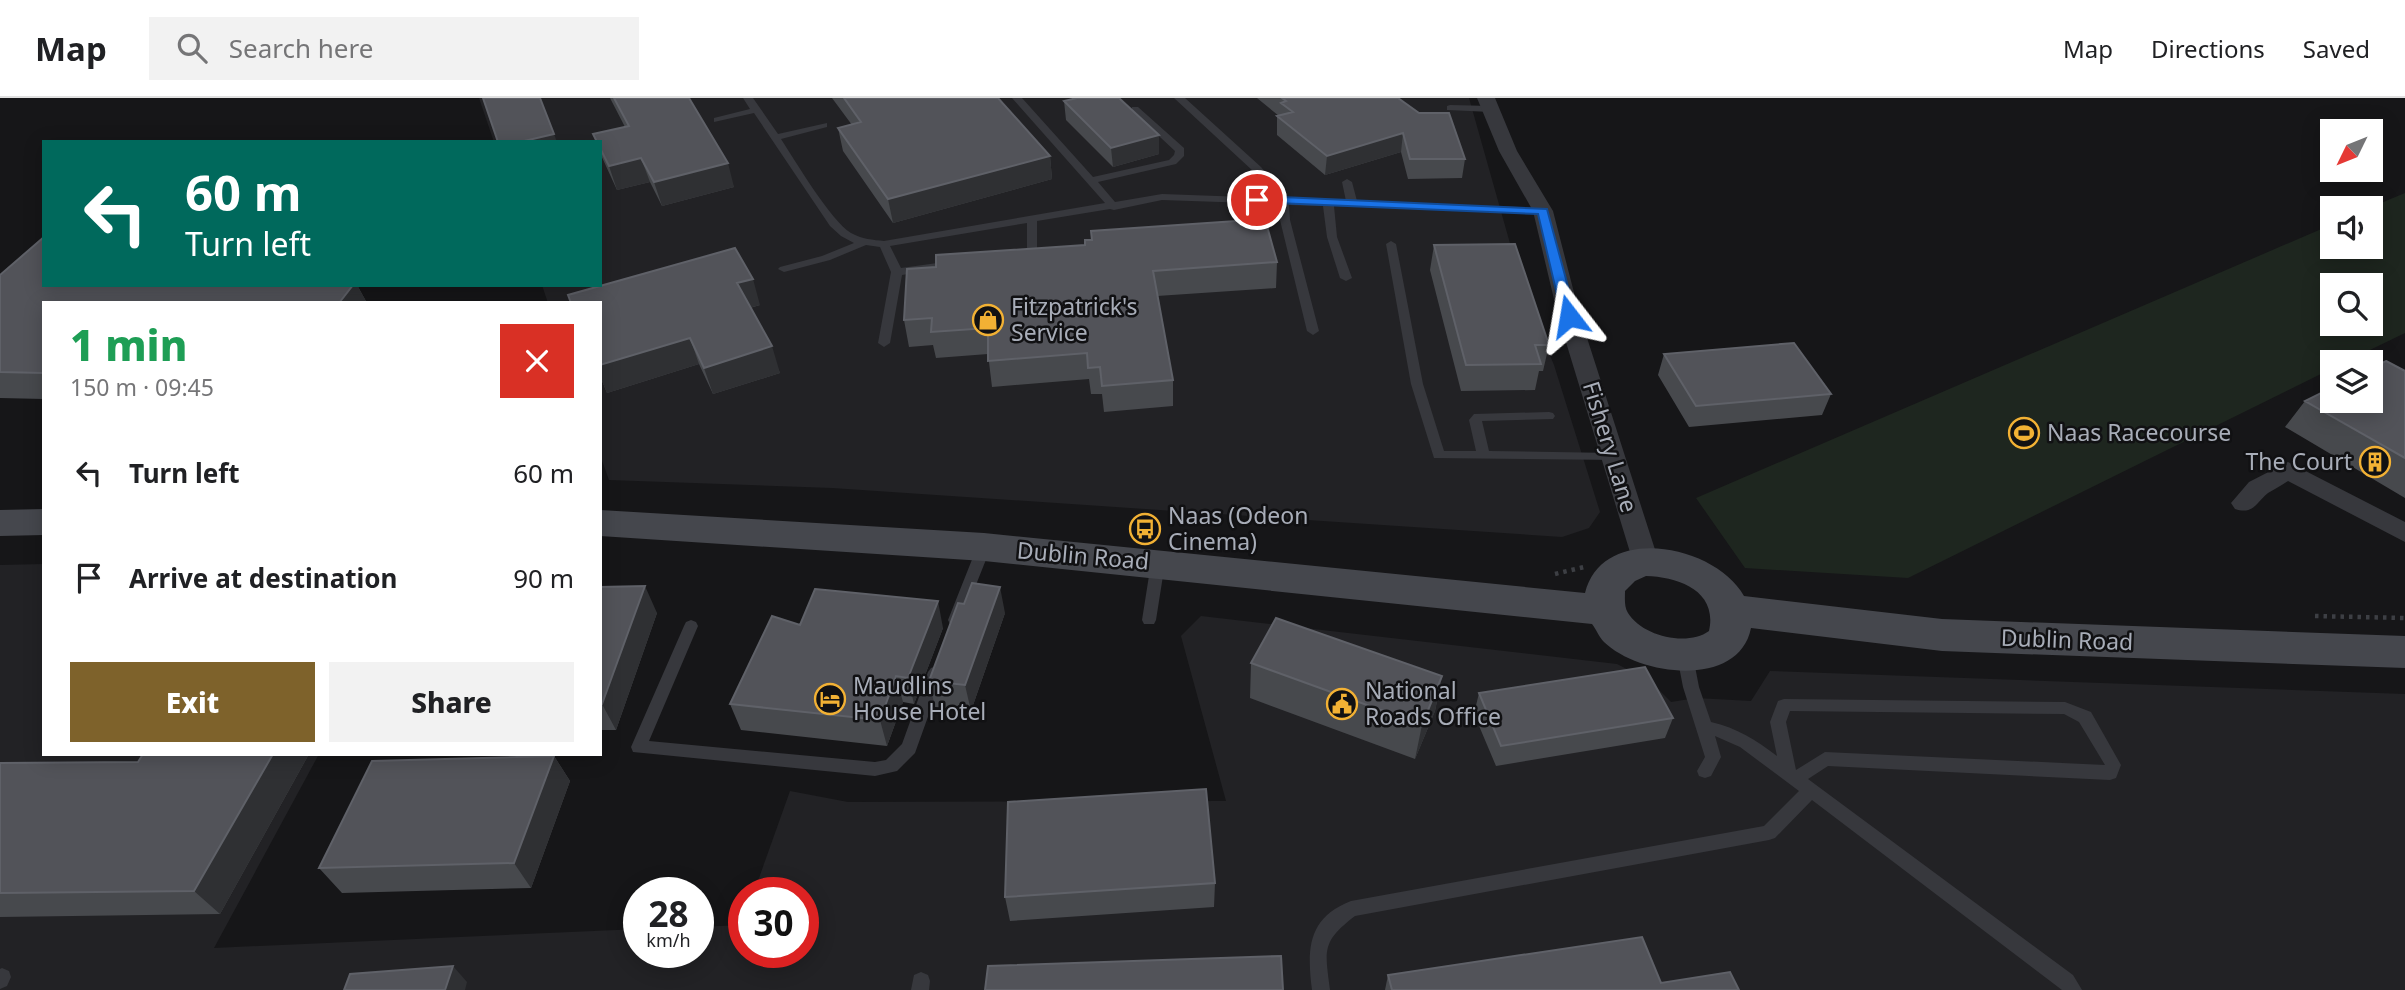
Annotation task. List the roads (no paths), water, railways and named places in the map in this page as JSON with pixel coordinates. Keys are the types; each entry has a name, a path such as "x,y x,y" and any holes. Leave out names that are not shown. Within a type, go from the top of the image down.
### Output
{"main road":[{"path":"0,523 42,522"},
{"name":"Dublin Road","path":"602,523 984,547 1606,610"},
{"path":"1646,562 1674,565 1706,578 1725,597 1731,610 1733,625 1725,641 1706,653 1685,656 1648,649 1631,640 1618,628 1606,610 1605,592 1611,579 1623,569 1646,562"},
{"name":"Dublin Road","path":"1731,610 1942,635 2405,652"}],"street":[{"name":"Fishery Lane","path":"1489,104 1508,151 1543,211 1569,316 1646,562"},
{"path":"2244,503 2258,488 2288,470 2405,533"}],"lane":[{"path":"748,98 834,224 845,236 862,243 884,244 1163,197 1543,211"},
{"path":"1017,98 1114,207"},
{"path":"1179,98 1257,169 1283,201 1285,220 1313,331"},
{"path":"1450,108 1489,104"},
{"path":"1090,181 1172,162 1179,156 1180,150 1135,109"},
{"path":"717,120 756,110"},
{"path":"774,138 824,125"},
{"path":"1347,182 1352,204"},
{"path":"1328,203 1332,237 1346,278"},
{"path":"1005,257 1032,253 1032,220"},
{"path":"784,269 826,258 862,243"},
{"path":"884,244 897,272 884,343"},
{"path":"1391,244 1418,384 1439,455 1613,457"},
{"path":"897,272 964,262"},
{"path":"1484,456 1475,420 1478,417 1549,416"},
{"path":"949,636 984,547"},
{"path":"1149,620 1158,563"},
{"path":"691,626 639,747 875,769 891,766 909,748 941,659"},
{"path":"1685,656 1691,687 1713,757 1704,771"},
{"path":"1784,705 2065,708 2085,717 2113,765 2110,774 1825,759 1791,778 1778,722 1784,705"},
{"path":"1705,727 1726,732 1746,742 1809,792 2066,981 2073,990"},
{"path":"1321,990 1316,954 1325,928 1351,909 1769,833 1809,792"}],"place":[{"name":"Fitzpatrick's Service","path":"988,320"},
{"name":"Naas Racecourse","path":"2024,433"},
{"name":"The Court","path":"2375,462"},
{"name":"Naas (Odeon Cinema)","path":"1145,529"},
{"name":"Maudlins House Hotel","path":"830,699"},
{"name":"National Roads Office","path":"1342,704"}]}
